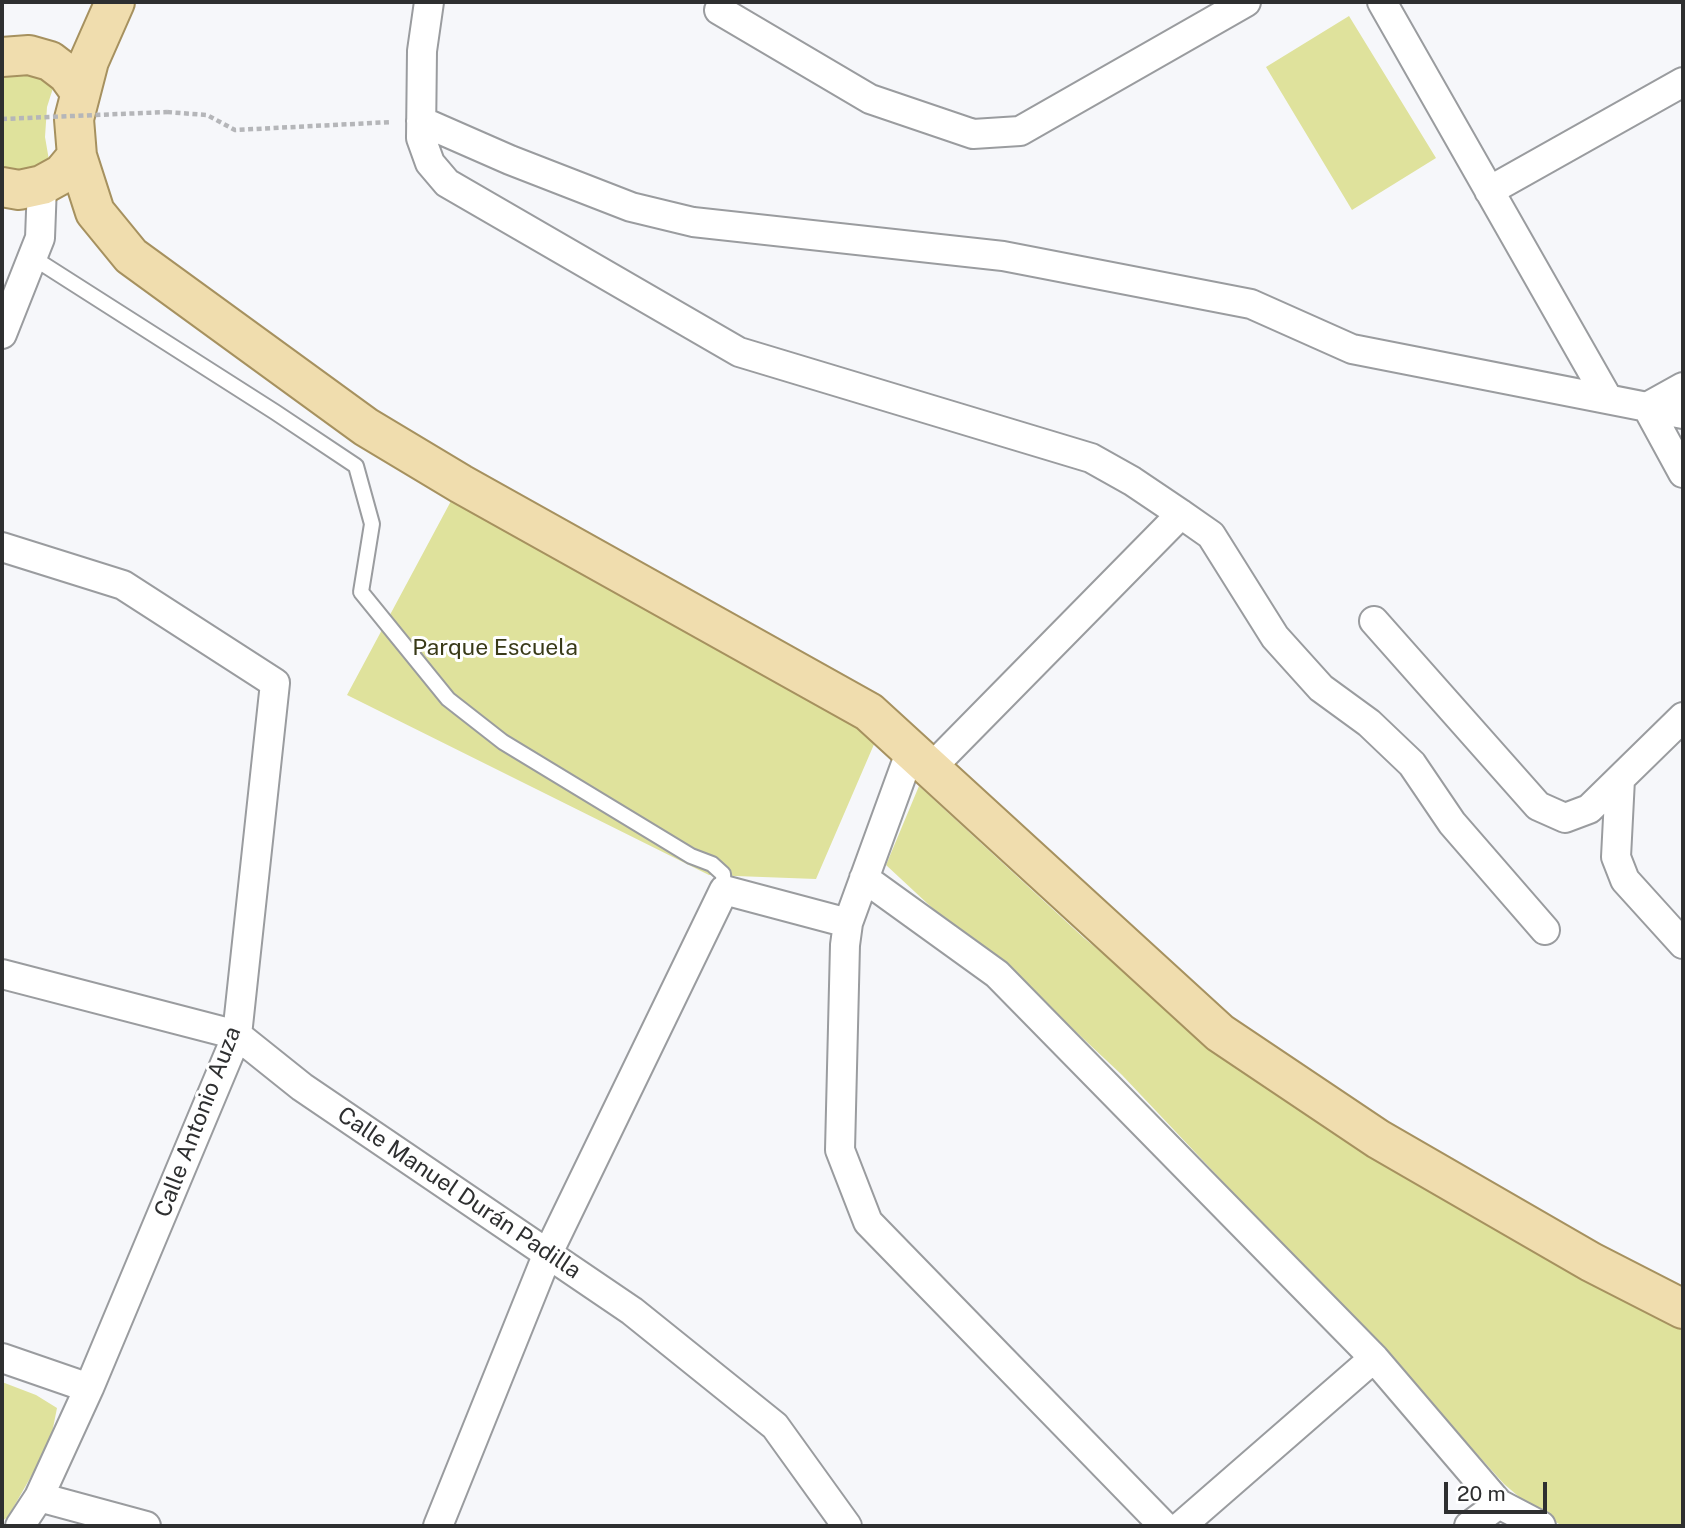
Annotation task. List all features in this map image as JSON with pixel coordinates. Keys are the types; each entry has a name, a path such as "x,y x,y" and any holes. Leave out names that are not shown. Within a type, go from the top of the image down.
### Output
{"main road":[{"path":"115,2 89,61 74,119 77,156 95,212 131,256 366,427 461,484 869,712 1220,1033 1378,1139 1591,1262 1683,1309"},
{"path":"2,57 29,55 50,61 67,74 80,92"},
{"path":"2,187 19,190 42,185 62,174 77,156"}],"street":[{"path":"429,2 422,51 421,138 429,163 447,183 739,352 1090,458 1132,481 1181,514 1211,535 1275,637 1321,688 1369,723 1412,764 1452,823 1545,930"},
{"path":"719,10 870,99 973,134 1020,131 1246,2"},
{"path":"1382,2 1608,399"},
{"path":"1489,191 1683,82"},
{"path":"421,121 510,160 631,207 693,222 1003,256 1251,304 1352,349 1683,414"},
{"path":"2,334 40,238 42,185"},
{"path":"1647,407 1683,387"},
{"path":"1647,407 1683,472"},
{"path":"1164,1526 869,1222 840,1150 845,946 848,923 864,878 921,759 1181,514"},
{"name":"Calle Antonio Auza","path":"2,547 123,585 275,683 237,1035 89,1388 39,1497 20,1526"},
{"path":"1374,621 1538,806 1565,818 1589,810 1683,717"},
{"path":"1620,779 1616,857 1620,868 1625,880 1683,944"},
{"path":"864,878 997,974 1374,1358 1499,1504 1541,1526"},
{"path":"438,1526 548,1254 724,890 848,923"},
{"name":"Calle Manuel Durán Padilla","path":"2,974 237,1035 302,1087 632,1311 775,1426 847,1526"},
{"path":"2,1357 89,1388"},
{"path":"1181,1526 1374,1358"},
{"path":"39,1497 146,1526"},
{"path":"1469,1526 1499,1504"}],"lane":[{"path":"32,257 356,466 372,524 361,592 448,699 503,742 691,856 712,864 723,874 724,890"}],"path":[{"path":"2,119 167,112 207,115 235,130 421,121"}],"green space":[{"path":"1349,16 1436,158 1352,210 1266,67"},
{"path":"9,71 40,75 54,85 47,107 45,137 50,166 2,175 2,73"},
{"name":"Parque Escuela","path":"451,501 846,719 875,742 816,879 709,875 347,695"},
{"path":"919,786 1084,938 1240,1067 1604,1287 1683,1329 1683,1526 1563,1526 1538,1513 1504,1484 1403,1372 1122,1075 1025,984 943,918 886,865"},
{"path":"2,1382 36,1395 57,1408 50,1443 8,1517 2,1521"}]}
